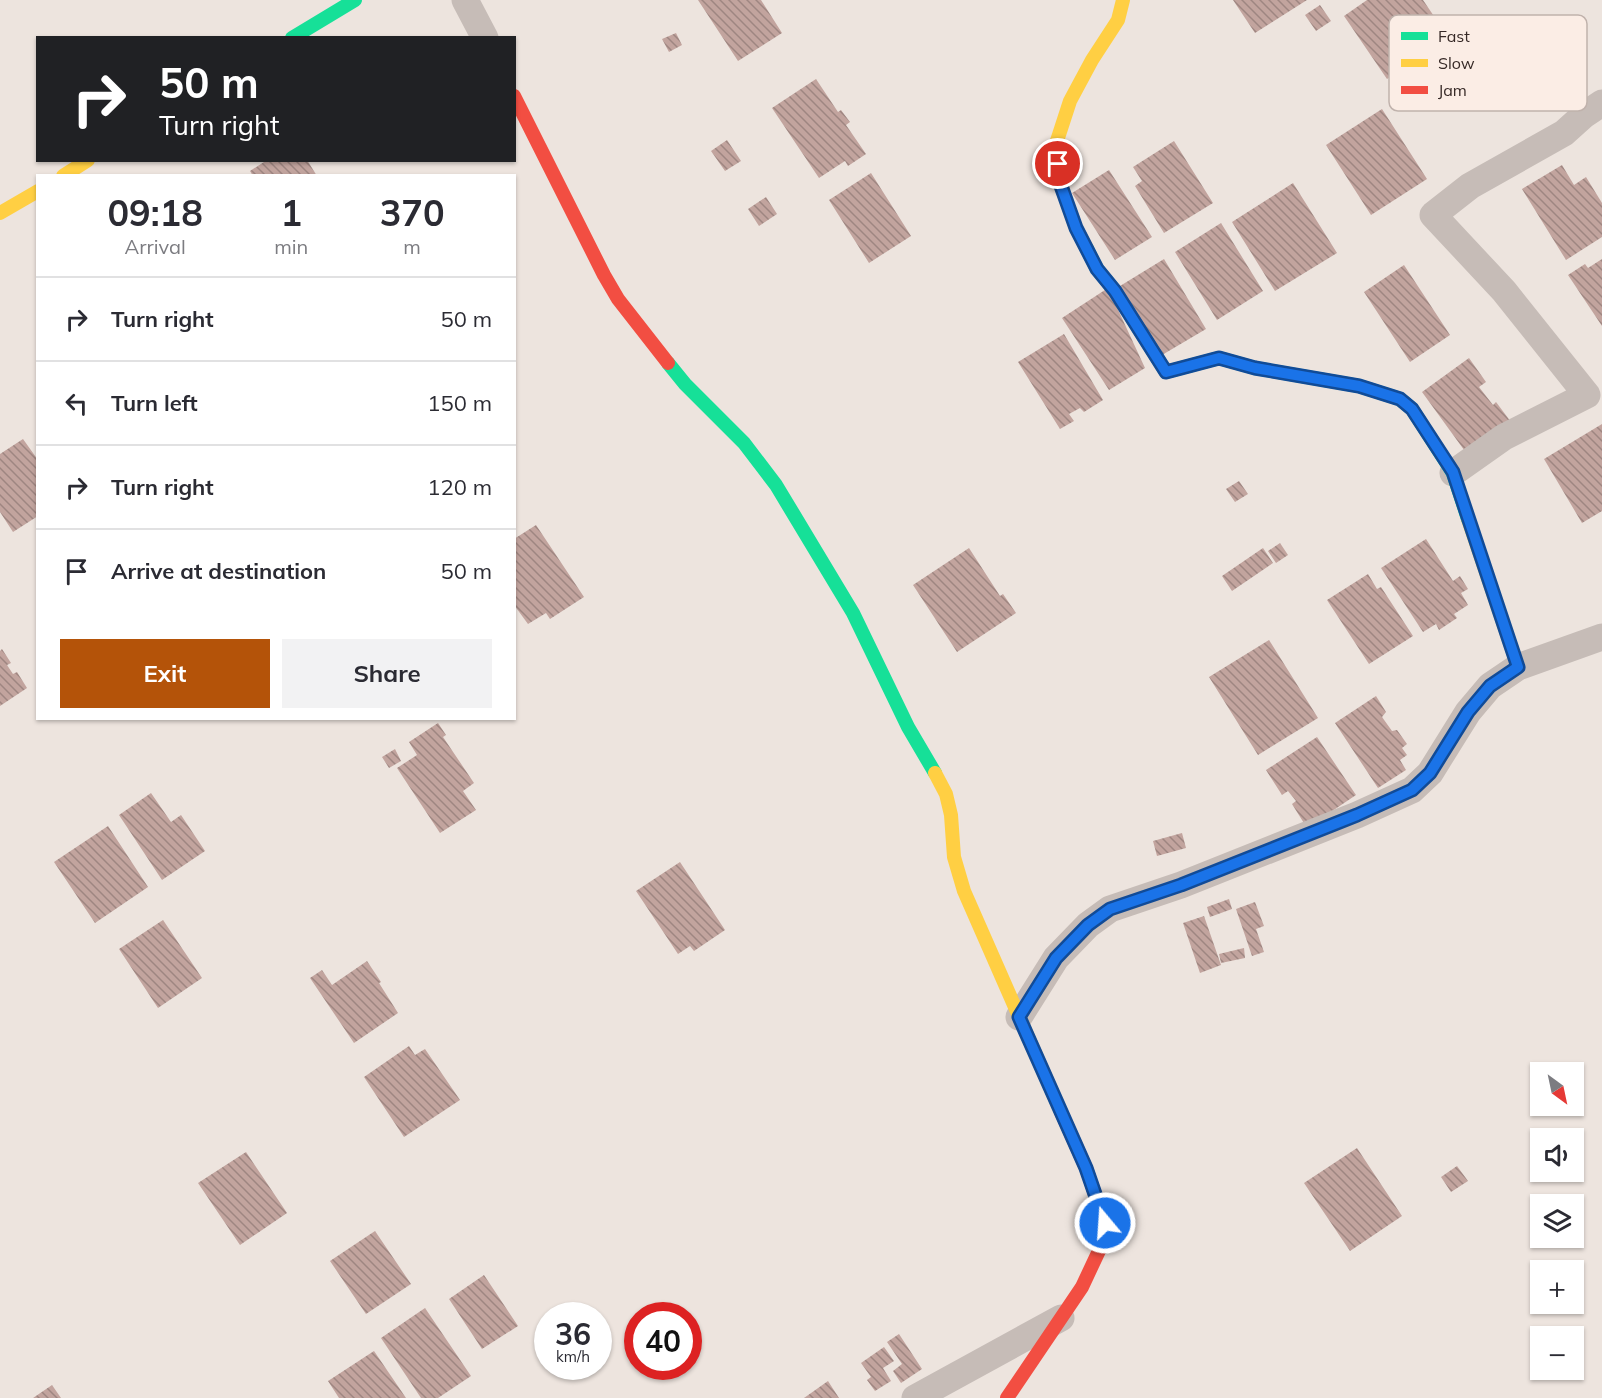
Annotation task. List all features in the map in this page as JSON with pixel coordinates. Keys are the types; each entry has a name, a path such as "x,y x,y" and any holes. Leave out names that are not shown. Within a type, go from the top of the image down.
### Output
{"street":[{"path":"295,36 355,0"},
{"path":"465,0 483,36"},
{"path":"1124,0 1118,20 1092,60 1070,101 1056,144 1060,183 1076,228 1097,269 1115,291 1166,372 1219,358 1255,368 1359,386 1400,399 1412,409 1453,472 1518,667"},
{"path":"516,100 618,299 640,330 685,384 744,443 776,485 853,613 908,727 925,753 946,794 957,871 1086,1168 1105,1223 1105,1238 1082,1287 1007,1398"},
{"path":"1453,472 1504,437 1587,395 1504,291 1433,215 1470,186 1564,133 1602,103"},
{"path":"66,174 85,162"},
{"path":"0,213 36,192"},
{"path":"1019,1017 1056,958 1088,925 1110,909 1181,885 1357,815 1412,790 1430,773 1468,712 1490,686 1518,667 1602,637"},
{"path":"915,1398 1061,1318"}],"building":[{"path":"698,0 761,0 782,33 738,61"},
{"path":"1233,0 1307,0 1255,33"},
{"path":"1367,0 1423,0 1433,15 1389,15 1389,78 1387,79 1344,16"},
{"path":"1320,5 1331,21 1316,31 1305,15"},
{"path":"676,33 682,45 669,52 662,39"},
{"path":"816,79 838,112 841,110 850,122 846,125 866,154 848,166 845,161 819,178 772,108"},
{"path":"1382,109 1427,179 1371,215 1326,145"},
{"path":"727,140 741,161 725,171 711,151"},
{"path":"1174,141 1213,203 1164,233 1135,186 1142,181 1133,167"},
{"path":"264,162 308,162 316,174 252,174 250,171"},
{"path":"1562,165 1574,185 1586,177 1602,203 1602,237 1566,260 1522,189"},
{"path":"1109,170 1152,237 1115,260 1072,193"},
{"path":"871,173 911,236 869,263 829,200"},
{"path":"1293,183 1337,253 1275,291 1232,222"},
{"path":"766,197 777,214 759,226 748,209"},
{"path":"1221,223 1263,291 1217,320 1175,252"},
{"path":"1164,259 1206,329 1162,355 1120,286"},
{"path":"1602,259 1602,326 1568,275 1585,264 1588,268"},
{"path":"1404,265 1450,335 1410,362 1364,292"},
{"path":"1108,288 1145,368 1109,390 1062,318"},
{"path":"1064,334 1103,400 1084,412 1080,408 1069,414 1074,421 1060,429 1018,362"},
{"path":"1469,358 1486,382 1479,387 1493,405 1496,402 1511,422 1467,454 1422,392"},
{"path":"1602,424 1602,511 1582,523 1544,459"},
{"path":"23,439 36,457 36,517 13,532 0,512 0,454"},
{"path":"1239,481 1248,494 1235,502 1226,489"},
{"path":"536,525 584,597 550,619 546,613 528,624 516,608 516,538"},
{"path":"1426,539 1453,581 1460,576 1468,589 1461,593 1468,605 1454,614 1457,618 1439,630 1436,624 1423,632 1381,568"},
{"path":"1280,543 1288,555 1276,563 1268,551"},
{"path":"969,548 1000,596 1003,594 1016,613 957,652 913,585"},
{"path":"1263,548 1273,563 1232,591 1222,576"},
{"path":"1368,574 1377,589 1381,587 1413,636 1369,664 1327,600"},
{"path":"1269,640 1318,718 1258,755 1209,677"},
{"path":"2,649 11,663 7,665 13,674 17,672 27,688 0,706 0,651"},
{"path":"1376,696 1386,712 1382,717 1392,731 1397,730 1407,744 1402,748 1407,755 1400,760 1406,770 1378,788 1335,723"},
{"path":"438,723 446,735 443,737 474,783 463,791 476,810 440,833 397,768 417,755 409,742"},
{"path":"1317,737 1356,795 1307,828 1292,804 1296,801 1288,791 1282,795 1266,770"},
{"path":"395,749 401,761 389,768 382,757"},
{"path":"151,793 171,822 181,815 205,851 162,880 119,815"},
{"path":"108,826 148,887 95,923 54,862"},
{"path":"1182,833 1186,848 1157,856 1153,841"},
{"path":"680,862 725,930 694,951 690,946 678,954 636,891"},
{"path":"1229,899 1232,909 1210,917 1207,907"},
{"path":"1255,902 1264,926 1256,929 1264,952 1252,956 1236,909"},
{"path":"1204,916 1221,965 1200,973 1183,923"},
{"path":"163,920 202,978 158,1008 119,949"},
{"path":"1244,948 1245,958 1221,963 1219,954"},
{"path":"367,961 398,1013 354,1043 310,978 322,970 332,985"},
{"path":"409,1046 415,1055 425,1049 460,1100 404,1137 364,1077"},
{"path":"1357,1148 1402,1216 1350,1251 1304,1183"},
{"path":"246,1152 287,1213 240,1245 198,1183"},
{"path":"1457,1166 1468,1181 1451,1192 1441,1177"},
{"path":"375,1231 411,1284 366,1314 330,1261"},
{"path":"484,1275 518,1326 482,1349 449,1299"},
{"path":"425,1308 471,1376 438,1398 421,1398 381,1338"},
{"path":"899,1334 922,1369 901,1383 893,1371 902,1364 887,1342"},
{"path":"884,1347 894,1361 883,1368 891,1381 875,1391 867,1380 871,1377 861,1363"},
{"path":"374,1351 406,1398 339,1398 328,1381"},
{"path":"828,1381 839,1398 804,1398"},
{"path":"52,1385 61,1398 33,1398"}],"traffic: fast":[{"path":"295,36 355,0"},
{"path":"1087,249 1097,269 1115,291 1166,372 1219,358 1255,368 1359,386 1400,399 1412,409 1453,473 1468,519"},
{"path":"668,363 685,384 744,443 776,485 853,613 908,727 935,773"}],"traffic: slow":[{"path":"1087,249 1076,228 1060,183 1056,144 1070,101 1092,60 1118,20 1123,0"},
{"path":"66,174 85,162"},
{"path":"0,213 36,192"},
{"path":"1468,519 1518,667"},
{"path":"935,773 946,794 951,815 954,857 964,891 1061,1112"}],"traffic: jam":[{"path":"516,100 604,275 618,299 668,363"},
{"path":"1007,1398 1082,1287 1105,1238 1105,1223 1086,1168 1061,1112"}],"route":[{"path":"1058,164 1060,183 1076,228 1097,269 1115,291 1166,372 1219,358 1255,368 1359,386 1400,399 1412,409 1453,472 1518,667 1490,686 1468,712 1430,773 1412,790 1357,815 1181,885 1110,909 1088,925 1056,958 1019,1017 1086,1168 1105,1223"}]}
